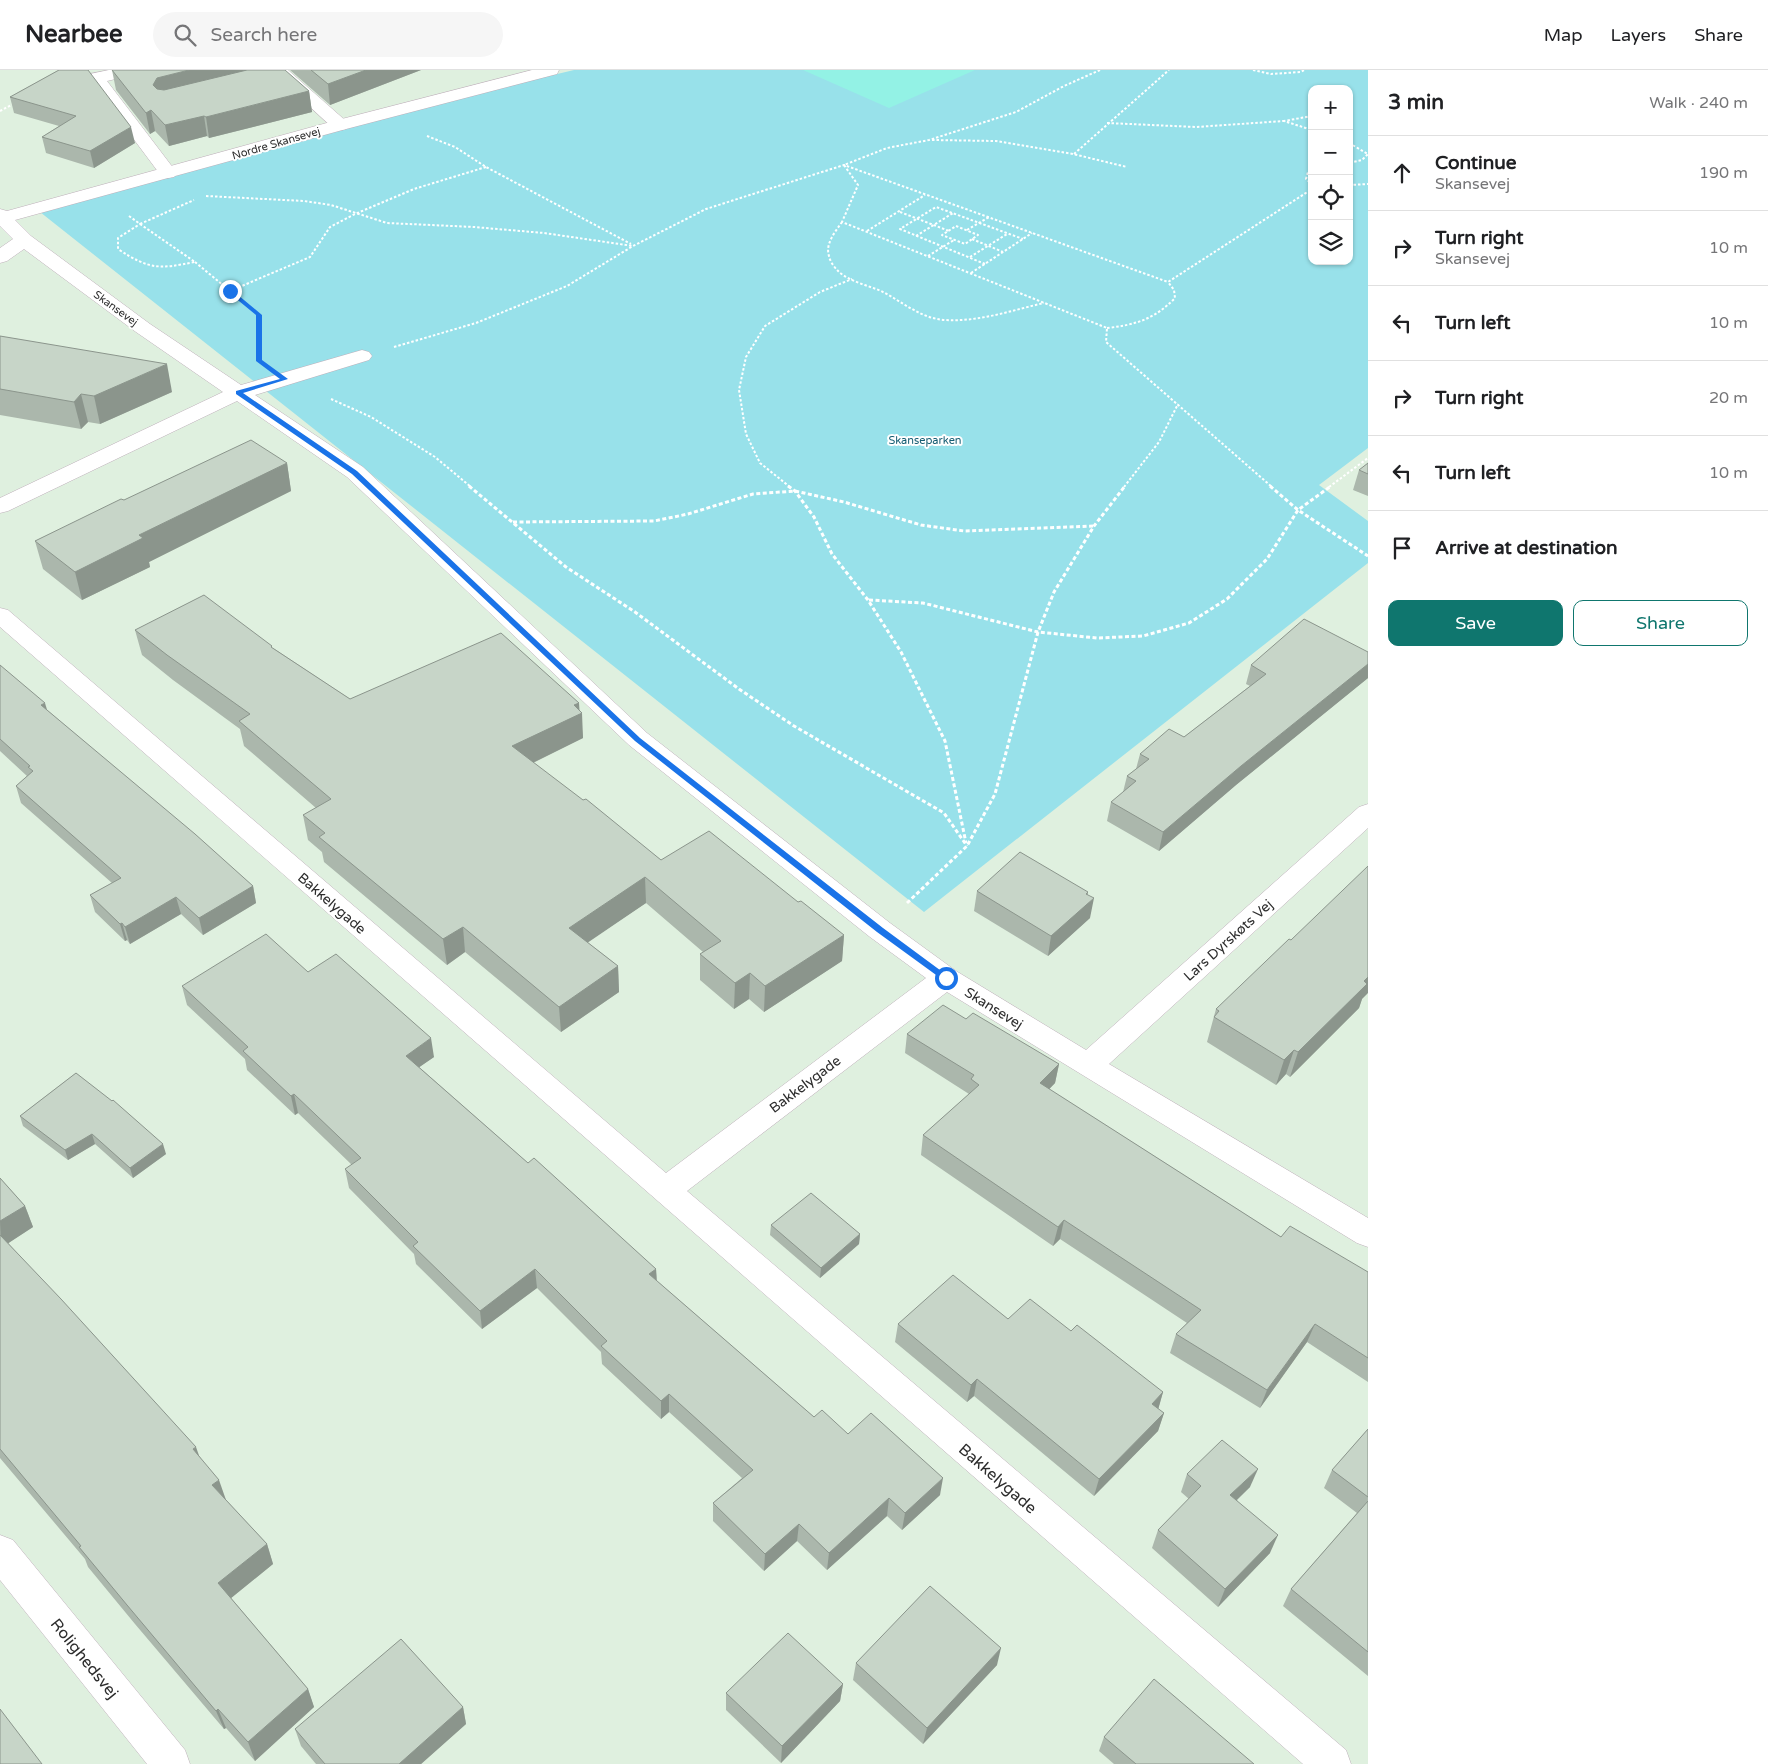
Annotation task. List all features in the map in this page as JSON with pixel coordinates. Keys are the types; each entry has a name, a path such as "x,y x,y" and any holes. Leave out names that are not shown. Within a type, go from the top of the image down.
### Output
{"street":[{"path":"131,70 96,78 168,173"},
{"path":"497,70 515,79"},
{"name":"Nordre Skansevej","path":"1,216 551,70"},
{"path":"275,75 340,125"},
{"name":"Skansevej","path":"1,216 24,240 143,328 355,472 638,740 880,930 946,978 1088,1066 1368,1234"},
{"path":"0,257 24,240"},
{"path":"0,506 238,392 362,356"},
{"name":"Bakkelygade","path":"0,615 665,1191 1332,1764"},
{"name":"Lars Dyrskøts Vej","path":"1088,1066 1368,813"},
{"name":"Bakkelygade","path":"665,1191 946,978"},
{"name":"Rolighedsvej","path":"0,1552 171,1764"}],"path":[{"path":"362,356 476,323 567,286 633,246 706,209 844,165 887,148 929,140 1016,112 1064,86 1100,70"},
{"path":"1073,154 1169,70"},
{"path":"1253,70 1271,74 1301,72 1304,70"},
{"path":"0,111 17,102"},
{"path":"377,115 455,147 486,167 633,246"},
{"path":"1107,123 1143,128 1235,127 1308,117"},
{"path":"1284,121 1308,129"},
{"path":"929,140 996,141 1073,154 1127,167"},
{"path":"1353,145 1368,154 1362,160 1353,162"},
{"path":"842,222 1106,328 1136,324 1163,312 1175,298 1174,290 1168,282 844,165"},
{"path":"844,165 858,185 828,248 829,259 836,268 852,279 931,318 947,320 961,320 1045,303"},
{"path":"230,291 310,257 330,227 355,214 414,189 486,167"},
{"path":"1353,185 1368,184"},
{"path":"1168,282 1308,192"},
{"path":"866,232 926,195"},
{"path":"203,196 331,204 355,214 387,223 474,227 544,233 633,246"},
{"path":"985,264 900,230 936,207 1022,239"},
{"path":"899,212 949,231"},
{"path":"916,236 953,213"},
{"path":"967,231 989,217"},
{"path":"195,262 165,268 143,265 118,249 118,238 140,224 195,262 259,315 259,361 285,379 371,417 435,457 566,567 635,612 739,689 794,726 944,813 967,846"},
{"path":"956,226 967,231 978,235 965,244 942,235 956,226"},
{"path":"970,273 1032,233"},
{"path":"970,258 1007,234"},
{"path":"972,239 1003,252"},
{"path":"928,256 954,240"},
{"path":"852,279 820,292 766,326 746,357 739,390 746,434 760,463 795,491 814,517 832,554 868,600 902,652 945,741 967,846"},
{"path":"1106,328 1106,342 1298,510 1368,556"},
{"path":"880,930 967,846 995,794 1038,632 1054,592 1094,526 1159,442 1178,404"},
{"path":"868,600 923,603 1038,632 1097,638 1143,636 1190,623 1227,599 1267,558 1298,510 1368,458"},
{"path":"512,522 654,521 688,514 753,494 795,491 844,502 921,525 964,532 1094,526"}],"green space":[{"name":"Skanseparken","path":"574,70 1368,70 1368,448 1319,485 1368,521 1368,563 924,912 40,212 440,102"}],"shaded area":[{"path":"803,70 975,70 889,108"}],"building":[{"path":"59,70 88,70 131,127 90,151 42,137 76,116 10,97"},
{"path":"112,70 189,70 157,78 153,85 157,89 164,90 247,70 285,70 309,91 206,117 165,125 151,110 146,113"},
{"path":"311,70 366,70 328,84"},
{"path":"0,336 167,364 94,396 81,394 74,402 0,389"},
{"path":"251,440 287,463 139,535 143,538 75,572 35,541 121,499 124,500"},
{"path":"1368,463 1368,474 1359,470"},
{"path":"204,595 271,647 350,699 501,633 579,703 574,705 582,713 512,746 583,800 586,799 661,860 709,831 798,902 801,901 844,935 765,986 750,973 735,983 700,954 721,941 645,877 569,928 618,966 559,1007 463,927 443,939 319,837 325,833 303,815 331,799 239,721 250,714 135,630"},
{"path":"1304,619 1368,652 1368,664 1241,766 1163,832 1111,802 1136,781 1127,776 1149,759 1140,754 1169,729 1184,737 1266,674 1251,665"},
{"path":"0,665 45,703 41,705 195,834 253,886 199,918 176,897 125,927 122,923 120,924 90,895 121,878 16,786 33,771 28,767 30,766 0,739"},
{"path":"1020,852 1088,892 1086,894 1094,898 1051,936 977,891"},
{"path":"1368,866 1368,977 1364,981 1367,984 1298,1052 1294,1050 1284,1060 1214,1017 1219,1011 1216,1009"},
{"path":"266,934 308,972 336,954 431,1038 406,1056 528,1163 534,1158 656,1269 649,1274 814,1417 822,1410 848,1434 871,1413 943,1478 905,1513 889,1498 829,1553 799,1524 765,1554 713,1503 753,1470 669,1394 661,1401 601,1346 607,1341 535,1269 480,1311 413,1246 418,1242 345,1169 361,1158 294,1094 291,1096 243,1051 248,1047 182,986"},
{"path":"943,1005 966,1019 973,1013 1059,1064 1040,1083 1281,1237 1290,1226 1368,1272 1368,1358 1315,1324 1267,1390 1176,1334 1201,1310 1064,1220 1058,1227 923,1135 979,1085 971,1079 974,1075 907,1034"},
{"path":"76,1073 113,1100 163,1144 130,1168 92,1134 65,1150 20,1116"},
{"path":"0,1178 25,1206 0,1221"},
{"path":"811,1193 860,1234 821,1268 771,1225"},
{"path":"0,1235 196,1447 193,1449 219,1480 212,1485 267,1544 218,1583 308,1689 248,1742 218,1709 216,1711 0,1449"},
{"path":"953,1275 1008,1319 1030,1299 1071,1331 1077,1325 1163,1392 1152,1404 1164,1413 1099,1479 977,1379 971,1385 898,1324"},
{"path":"1368,1429 1368,1497 1332,1470"},
{"path":"1222,1440 1258,1469 1230,1495 1278,1535 1225,1589 1158,1530 1201,1486 1187,1474"},
{"path":"1368,1501 1368,1652 1291,1589"},
{"path":"930,1586 1001,1648 927,1728 856,1663"},
{"path":"788,1633 843,1684 782,1746 726,1693"},
{"path":"401,1639 463,1707 399,1764 325,1764 295,1729"},
{"path":"1154,1679 1254,1764 1136,1764 1104,1737"},
{"path":"0,1709 42,1764 0,1764"}],"route":[{"path":"230,291 259,315 259,361 285,379 238,392 355,472 638,740 880,930 946,978"}]}
